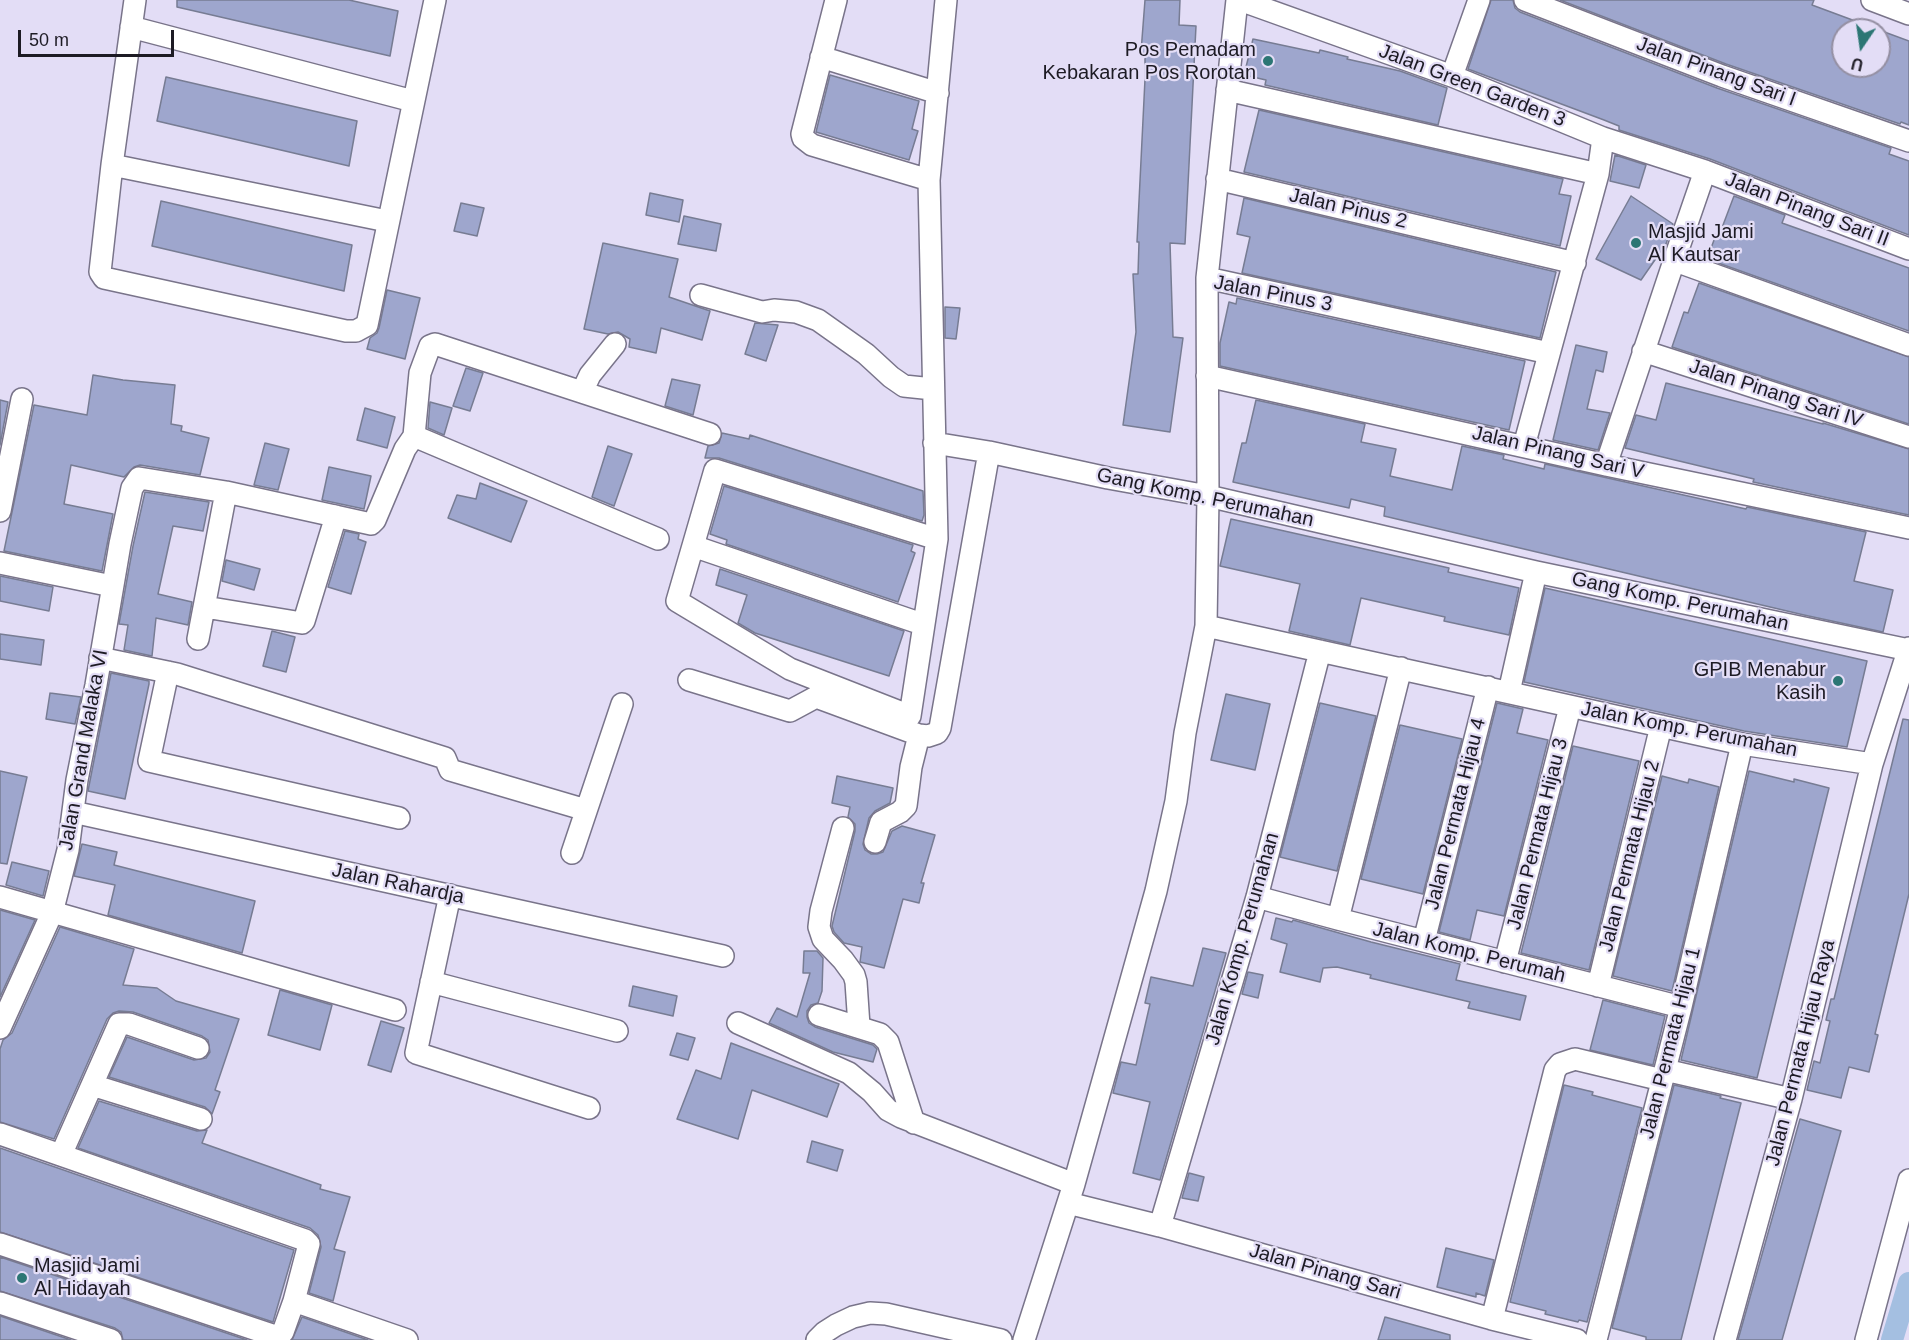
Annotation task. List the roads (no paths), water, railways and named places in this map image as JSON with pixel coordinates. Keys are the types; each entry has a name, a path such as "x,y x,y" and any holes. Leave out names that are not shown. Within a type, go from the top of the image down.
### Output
{"street":[{"path":"135,0 100,272 104,278 346,331 357,331 367,325 435,0"},
{"path":"836,0 802,134 807,143 929,180"},
{"path":"937,539 715,470 676,599 678,603 790,669 908,717 910,715 922,624 937,539 929,180 946,0"},
{"path":"1207,278 1238,0"},
{"name":"Jalan Green Garden 3","path":"1238,0 1452,76 1603,138 1705,171"},
{"path":"1452,76 1479,0"},
{"name":"Jalan Pinang Sari I","path":"1525,0 1722,76 1909,141"},
{"path":"1872,0 1909,14"},
{"path":"131,27 413,101"},
{"path":"821,57 938,93"},
{"path":"1227,90 1598,174"},
{"path":"1524,446 1598,174 1603,138"},
{"path":"112,165 387,221"},
{"path":"1606,465 1705,171"},
{"name":"Jalan Pinang Sari II","path":"1705,171 1909,249"},
{"name":"Jalan Pinus 2","path":"1217,179 1575,263"},
{"path":"1675,258 1684,264 1909,345"},
{"name":"Jalan Pinus 3","path":"1024,1340 1072,1197 1156,891 1176,801 1185,733 1206,626 1207,278 1549,353"},
{"path":"701,295 762,312 774,310 796,312 818,320 866,354 904,386 933,388"},
{"path":"198,639 225,492 371,524 405,449 414,436 420,373 430,346 435,344 710,434"},
{"path":"582,392 597,365 615,344"},
{"name":"Jalan Pinang Sari IV","path":"1643,351 1909,437"},
{"name":"Jalan Pinang Sari V","path":"1207,376 1606,465 1909,528"},
{"path":"0,511 22,399"},
{"path":"414,436 658,539"},
{"name":"Gang Komp. Perumahan","path":"934,442 1208,496 1536,572 1909,650"},
{"path":"689,680 790,711 816,697 919,735 934,734 940,728 989,452"},
{"name":"Jalan Grand Malaka VI","path":"0,1028 52,913 68,850 77,780 132,488 139,478 146,478 225,492"},
{"path":"205,607 302,623 336,516"},
{"path":"693,546 922,624"},
{"path":"0,563 112,586"},
{"path":"1509,692 1536,572"},
{"name":"Jalan Komp. Perumahan","path":"1206,626 1742,744 1872,764"},
{"name":"Jalan Permata Hijau Raya","path":"1725,1340 1791,1099 1872,764 1909,650"},
{"name":"Jalan Komp. Perumahan","path":"1160,1226 1257,897 1320,651"},
{"path":"100,658 168,672 445,758 450,770 586,810"},
{"path":"1338,919 1401,668"},
{"path":"168,672 149,760 399,818"},
{"name":"Jalan Permata Hijau 4","path":"1424,941 1488,687"},
{"path":"572,853 622,704"},
{"name":"Jalan Permata Hijau 3","path":"1505,962 1570,707"},
{"name":"Jalan Permata Hijau 2","path":"1598,986 1661,726"},
{"path":"875,842 880,822 900,812 906,806 911,767 919,735"},
{"name":"Jalan Permata Hijau 1","path":"1596,1340 1681,1006 1742,744"},
{"name":"Jalan Rahardja","path":"73,812 723,956"},
{"path":"843,828 821,910 819,927 823,939 854,975 859,1026"},
{"path":"450,896 416,1053 589,1108"},
{"path":"0,897 395,1010"},
{"name":"Jalan Komp. Perumah","path":"1257,897 1681,1006"},
{"path":"431,982 617,1031"},
{"path":"819,1015 880,1034 888,1042 914,1123"},
{"name":"Jalan Pinang Sari","path":"738,1023 849,1073 872,1092 888,1110 1072,1197 1160,1226 1578,1340"},
{"path":"62,1155 119,1024 129,1024 198,1048"},
{"path":"1492,1318 1556,1070 1560,1064 1575,1059 1791,1099"},
{"path":"92,1085 201,1119"},
{"path":"0,1134 305,1240 309,1246 283,1332 272,1336 0,1244"},
{"path":"1866,1340 1909,1180"},
{"path":"294,1301 407,1340"},
{"path":"0,1303 111,1340"},
{"path":"817,1340 836,1324 862,1315 886,1314 1001,1340"}],"waterway":[{"path":"1892,1340 1909,1283"}],"place":[{"name":"Pos Pemadam Kebakaran Pos Rorotan","path":"1268,61"},
{"name":"Masjid Jami Al Kautsar","path":"1636,243"},
{"name":"GPIB Menabur Kasih","path":"1838,681"},
{"name":"Masjid Jami Al Hidayah","path":"22,1278"}]}
